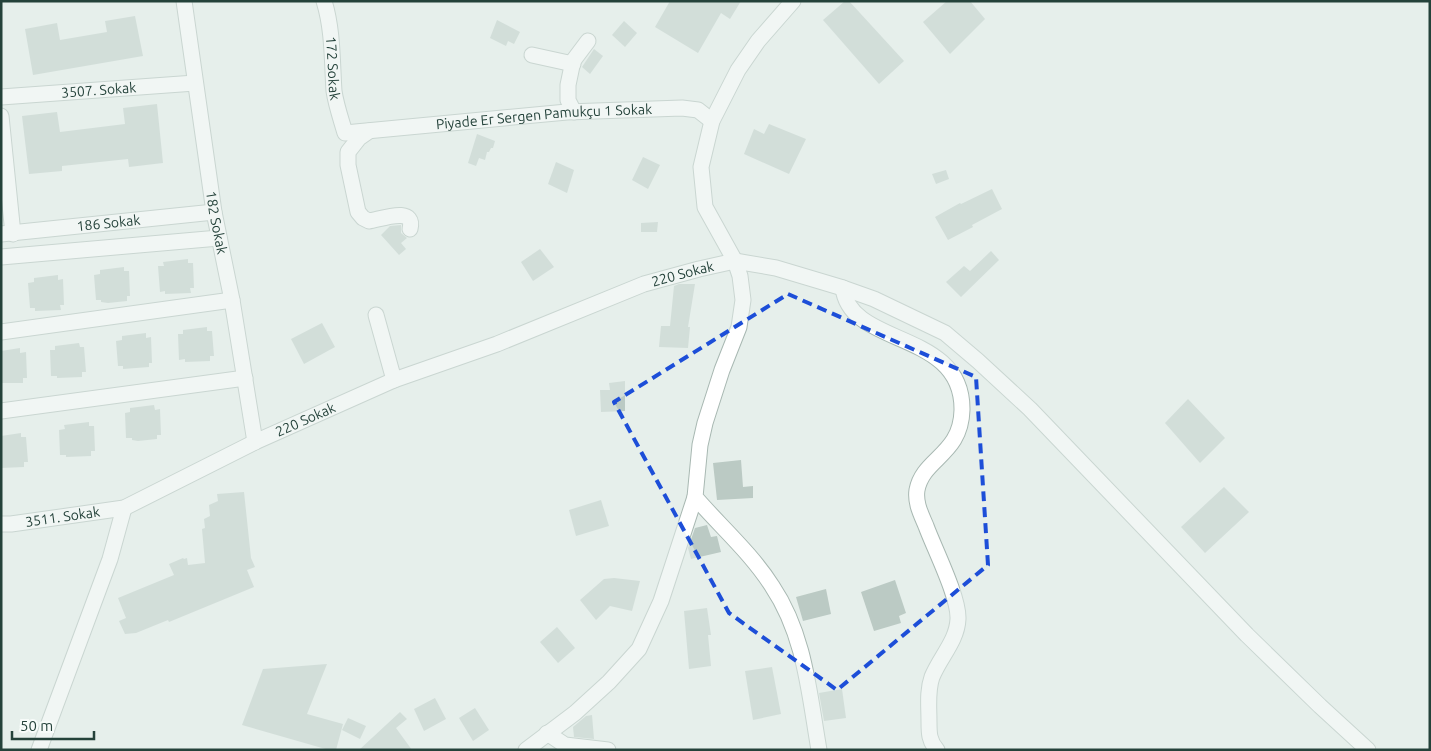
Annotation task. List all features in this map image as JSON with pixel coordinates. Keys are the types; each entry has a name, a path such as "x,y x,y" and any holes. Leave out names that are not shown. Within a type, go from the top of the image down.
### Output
{"street":[{"name":"182 Sokak","path":"184,1 214,212 232,300 255,442"},
{"name":"172 Sokak","path":"324,1 332,46 334,93 345,133"},
{"path":"526,750 575,713 609,682 639,649 661,601 695,497 704,423 742,314 742,285 735,261 705,207 701,167 712,121 738,70 758,41 792,1"},
{"path":"574,112 568,100 568,85 573,61 588,42"},
{"path":"532,55 573,64"},
{"name":"3507. Sokak","path":"1,97 195,83"},
{"name":"Piyade Er Sergen Pamukçu 1 Sokak","path":"345,133 574,112 682,108 698,110 712,121"},
{"path":"1,116 7,234"},
{"path":"371,130 359,138 348,152 348,165 358,212 369,221 401,215 409,220 411,224 410,229"},
{"name":"186 Sokak","path":"7,234 214,212"},
{"path":"1,257 219,238"},
{"path":"735,261 776,268 843,288 874,299 945,333 1030,409 1247,635 1368,750"},
{"name":"220 Sokak","path":"124,508 255,442 394,380 497,344 644,284 735,261"},
{"path":"843,288 849,306 858,316 932,354 952,374 960,392 962,410 958,432 948,449 922,477 917,489 920,512 954,596 958,611 957,628 936,667 930,686 929,736 936,750"},
{"path":"1,332 232,300"},
{"path":"376,315 394,380"},
{"path":"1,410 244,378"},
{"path":"695,497 755,563 772,585 786,609 799,641 805,664 819,750"},
{"path":"38,750 110,559 124,508"},
{"name":"3511. Sokak","path":"1,524 124,508"},
{"path":"547,734 565,745 608,750"}],"highlighted area":[{"path":"788,294 976,377 988,565 837,690 729,613 614,402"}],"building":[{"path":"670,1 741,1 730,19 721,13 698,53 655,27"},
{"path":"845,1 849,1 904,61 879,84 823,20"},
{"path":"947,1 970,1 985,19 950,54 923,22"},
{"path":"135,16 143,56 33,75 25,29 57,23 60,40 107,32 105,21"},
{"path":"497,20 520,32 514,44 508,41 506,46 490,38"},
{"path":"624,21 637,33 625,47 612,35"},
{"path":"594,49 603,56 590,74 582,67"},
{"path":"157,104 163,163 129,167 128,159 62,166 62,171 29,174 22,116 57,112 60,132 125,124 123,108"},
{"path":"769,124 806,139 789,174 744,154 754,129 764,134"},
{"path":"477,134 495,141 493,148 487,152 485,160 479,158 476,166 468,163"},
{"path":"643,157 660,165 648,189 632,180"},
{"path":"556,162 574,170 567,193 548,184"},
{"path":"946,170 949,179 936,184 932,174"},
{"path":"992,189 1002,209 948,240 935,217 960,203"},
{"path":"658,222 657,232 641,232 641,223"},
{"path":"401,225 401,233 407,238 401,243 406,249 399,255 381,235 390,226"},
{"path":"540,249 554,267 533,281 521,262"},
{"path":"991,251 999,260 961,297 946,282 964,266 970,271"},
{"path":"188,259 188,263 193,263 194,288 190,288 191,293 165,294 165,291 160,292 158,266 164,266 163,262"},
{"path":"124,267 124,271 129,271 130,296 127,296 127,301 108,303 96,300 94,275 100,274 100,270"},
{"path":"58,275 58,280 63,279 64,305 60,305 61,310 35,311 35,308 30,308 28,283 34,282 34,278"},
{"path":"679,284 695,284 688,327 690,327 688,348 659,347 661,326 670,326 674,286"},
{"path":"322,323 335,347 304,364 291,339"},
{"path":"207,327 207,331 212,331 214,356 210,356 210,361 185,362 185,359 179,360 178,334 183,334 183,330"},
{"path":"146,333 146,338 151,337 152,363 149,363 149,367 123,369 123,366 118,366 116,341 122,340 122,336"},
{"path":"79,343 80,347 84,347 86,372 82,372 82,377 57,378 57,376 51,376 50,350 55,350 55,346"},
{"path":"20,348 20,353 26,352 27,378 23,378 23,383 1,383 1,351"},
{"path":"625,381 625,411 601,412 600,390 610,390 609,383"},
{"path":"1188,399 1225,438 1200,463 1165,423"},
{"path":"154,405 155,410 160,409 161,435 157,435 157,439 138,441 126,438 125,413 130,412 130,408"},
{"path":"89,422 89,426 94,426 95,451 91,451 91,456 66,457 66,455 60,455 59,430 65,429 64,425"},
{"path":"21,433 21,437 26,437 28,462 24,462 24,467 1,468 1,436"},
{"path":"741,460 743,487 753,486 753,498 717,500 713,463"},
{"path":"1224,487 1249,512 1205,553 1181,527"},
{"path":"244,492 251,558 255,567 247,570 254,587 169,622 168,620 136,633 125,634 119,621 126,618 118,598 174,575 169,564 183,558 187,558 188,565 205,563 202,529 205,528 204,519 210,516 209,505 218,501 217,494"},
{"path":"601,500 609,526 576,536 569,510"},
{"path":"707,525 711,537 717,536 721,552 691,559 688,548 695,528"},
{"path":"614,578 640,581 632,611 610,606 596,620 580,600 604,579"},
{"path":"895,580 906,613 899,616 901,623 874,631 861,592"},
{"path":"826,589 831,614 803,621 796,597"},
{"path":"707,608 711,635 708,635 711,666 689,669 684,611"},
{"path":"557,627 575,648 558,663 540,642"},
{"path":"327,664 307,714 343,724 336,750 329,750 242,725 263,669"},
{"path":"772,667 781,714 753,720 745,671"},
{"path":"842,689 846,718 824,721 819,693"},
{"path":"435,698 446,719 424,731 414,709"},
{"path":"475,708 489,730 473,741 459,718"},
{"path":"400,712 407,719 396,728 412,750 359,750"},
{"path":"592,715 594,739 574,737 573,727 586,716"},
{"path":"348,718 366,726 360,739 342,730"}]}
